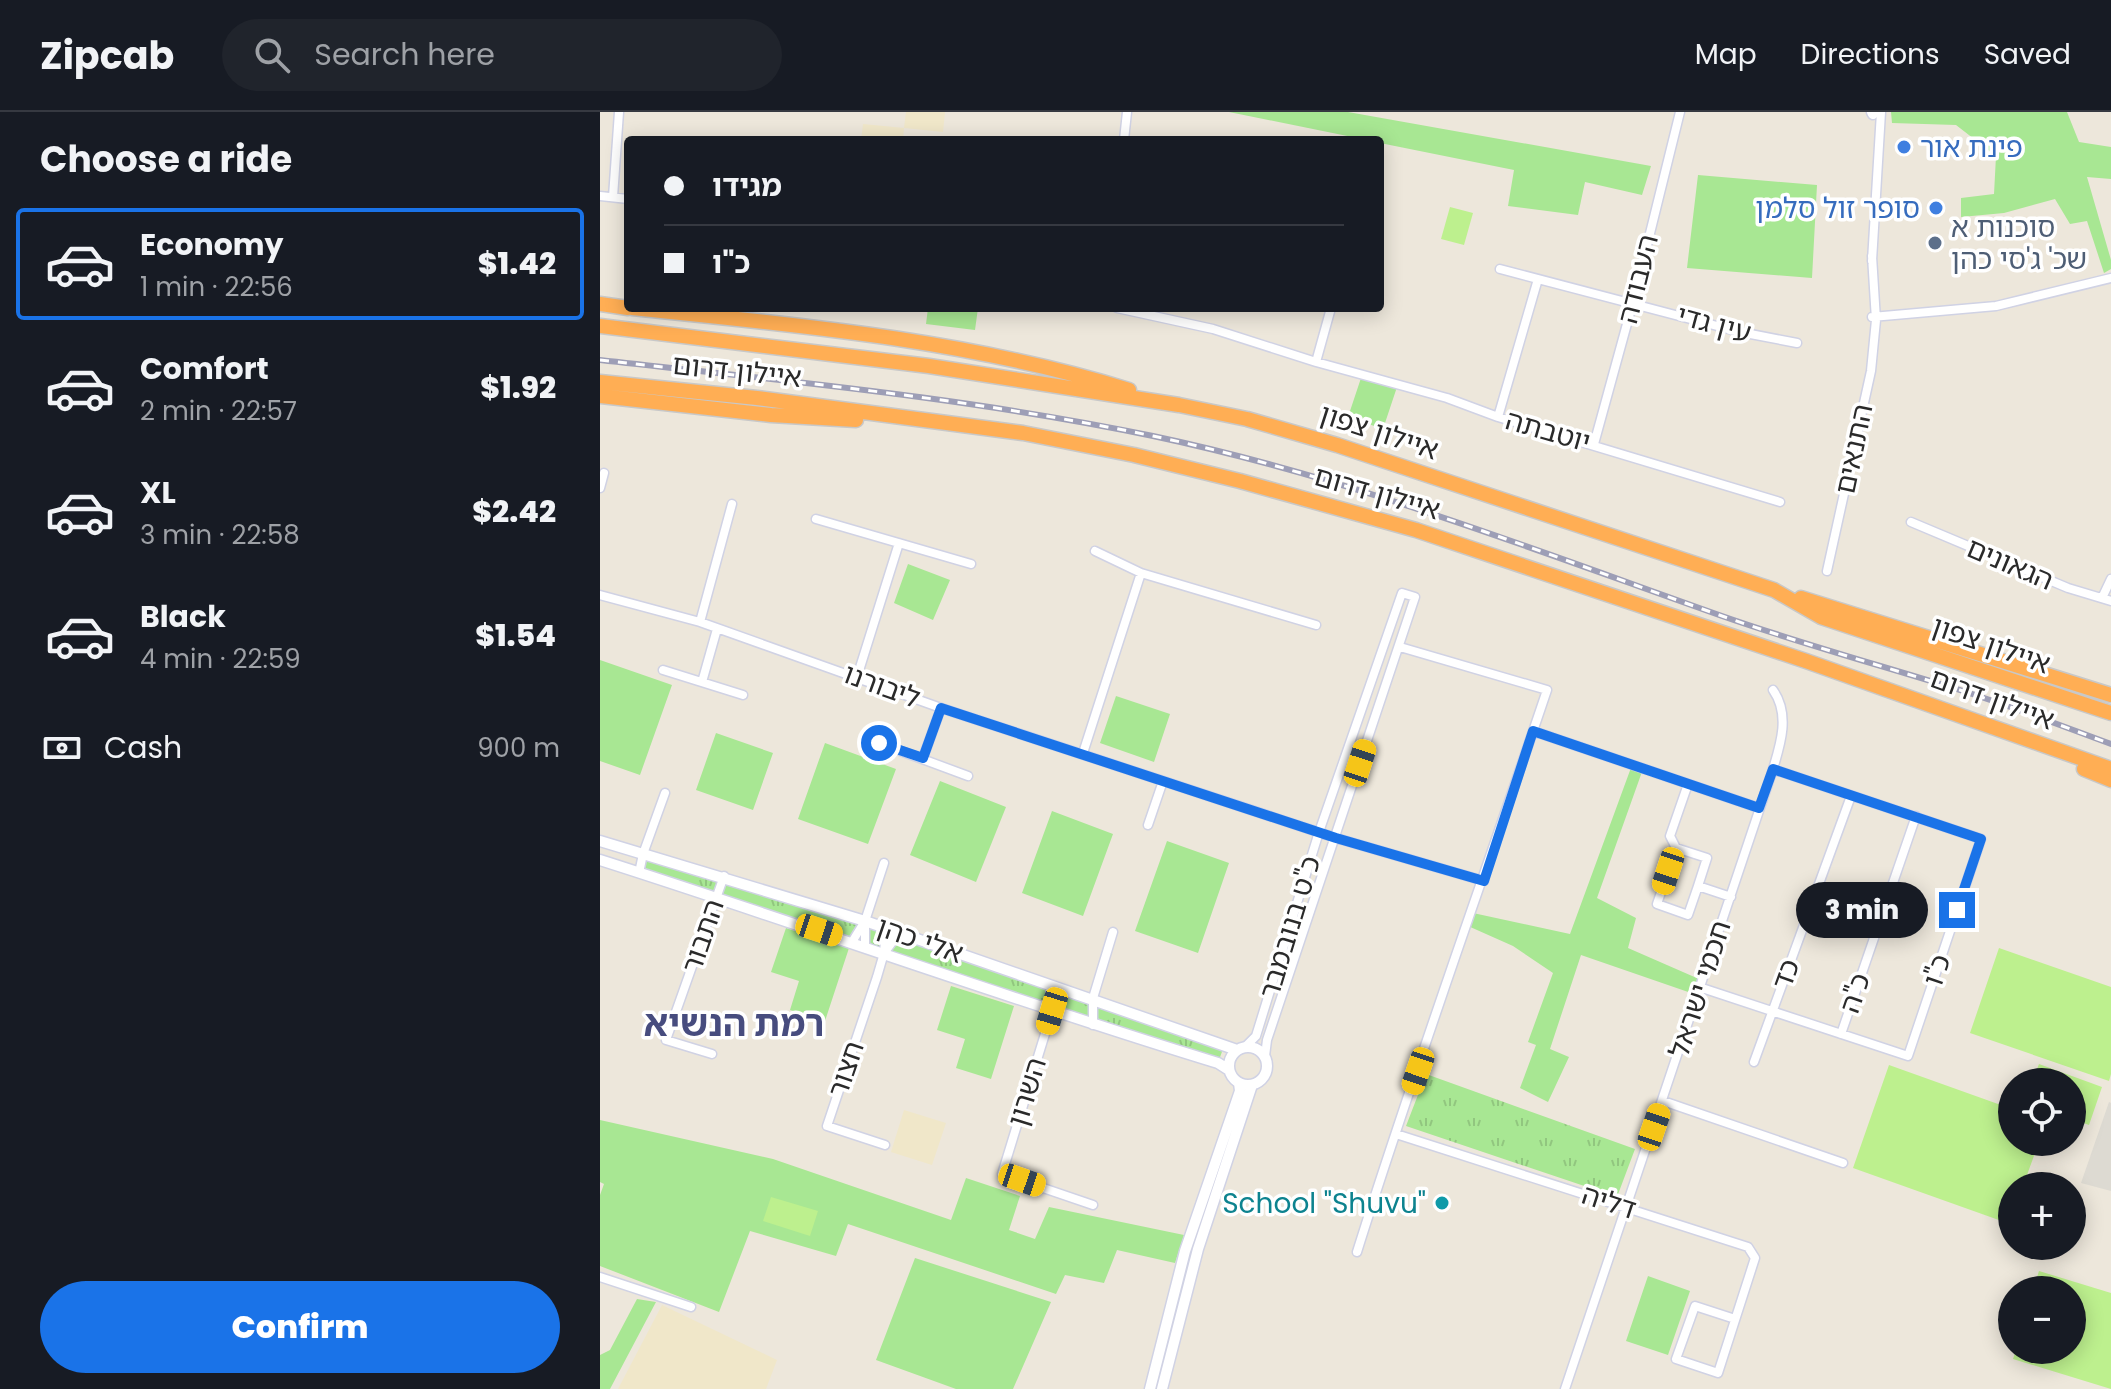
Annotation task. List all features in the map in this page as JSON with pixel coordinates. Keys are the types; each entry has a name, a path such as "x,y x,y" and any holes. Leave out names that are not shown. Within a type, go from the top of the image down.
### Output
{"highway":[{"path":"600,304 624,307"},
{"path":"668,312 812,327 1030,362 1179,405"},
{"name":"איילון צפון","path":"600,326 929,366 1179,405 1247,419 1337,445 1774,590 1821,617 2111,713"},
{"name":"איילון דרום","path":"600,382 757,398 1023,433 1134,455 1240,481 1403,526 2111,769"},
{"path":"600,396 771,415 968,426"},
{"path":"1774,590 2111,695"},
{"path":"1902,695 2111,780"}],"street":[{"path":"613,197 619,112"},
{"path":"1124,136 1127,112"},
{"name":"העבודה","path":"1594,444 1680,112"},
{"name":"התנאים","path":"1827,571 1871,371 1874,320 1872,256 1878,153 1875,113"},
{"path":"600,196 624,198"},
{"name":"עין גדי","path":"1500,269 1740,332 1797,343"},
{"path":"1874,320 1996,306 2111,278"},
{"path":"1498,417 1538,279"},
{"name":"יוטבתה","path":"1135,312 1213,329 1780,502"},
{"path":"1316,362 1330,312"},
{"path":"600,488 604,473"},
{"path":"700,622 732,504"},
{"path":"816,519 971,564"},
{"name":"הגאונים","path":"1911,522 2068,588 2106,600"},
{"path":"857,677 899,543"},
{"path":"1095,551 1141,573 1316,625"},
{"path":"1083,753 1141,573"},
{"path":"2106,600 2111,579"},
{"name":"כ\"ט בנובמבר","path":"1241,1048 1256,1036 1319,832 1402,593 1415,597 1267,1040 1265,1056"},
{"name":"ליבורנו","path":"600,595 700,622 941,708 1336,838 1484,881"},
{"path":"702,682 717,629"},
{"path":"1357,1252 1547,690 1400,647"},
{"path":"663,670 743,695"},
{"name":"חכמי ישראל","path":"1565,1389 1773,769 1783,719 1782,703 1773,690"},
{"path":"923,758 941,708"},
{"path":"1533,731 1759,808"},
{"path":"879,743 968,776"},
{"path":"1773,769 1916,816"},
{"path":"1148,825 1163,781"},
{"path":"1676,848 1707,858 1688,915 1657,904 1676,848 1670,836 1688,784"},
{"path":"639,873 665,793"},
{"name":"כד","path":"1754,1062 1851,796"},
{"name":"כ\"ו","path":"1841,1034 1908,1056 1981,839 1916,816"},
{"name":"כ\"ה","path":"1841,1034 1916,816"},
{"name":"אלי כהן","path":"600,841 865,921 1241,1048"},
{"name":"אלי כהן","path":"600,860 865,946 1093,1025 1218,1063 1229,1070"},
{"path":"852,942 865,921 884,863"},
{"name":"התבור","path":"712,1054 666,1040 724,876"},
{"path":"1698,886 1731,897"},
{"path":"865,921 865,946"},
{"name":"חצור","path":"885,1145 827,1126 884,953 886,928"},
{"path":"1093,1025 1093,998 1113,932"},
{"name":"חצור","path":"884,953 899,933"},
{"name":"השרון","path":"1050,985 1052,1011"},
{"path":"1702,988 1841,1034"},
{"name":"השרון","path":"1064,990 1052,1011 1002,1174 1093,1205"},
{"path":"1078,1020 1093,998"},
{"path":"1150,1389 1185,1251 1240,1091 1239,1083 1229,1070 1229,1062 1241,1048 1259,1050 1265,1056 1266,1074 1252,1085 1239,1083"},
{"path":"1162,1389 1198,1249 1252,1085"},
{"path":"1663,1101 1843,1163"},
{"name":"דליה","path":"1396,1134 1748,1247 1755,1258 1718,1373 1676,1359 1695,1306 1735,1319"},
{"path":"600,1277 691,1307"}],"shaded area":[{"path":"906,112 945,112 943,132 904,128"},
{"path":"863,124 904,128 903,136 862,136"},
{"path":"2109,1102 2111,1191 2086,1184 2085,1172"},
{"path":"904,1110 946,1123 932,1165 891,1152"},
{"path":"662,1305 777,1360 766,1389 618,1389"}],"green space":[{"path":"1229,112 1348,112 1651,166 1642,195 1585,182 1578,215 1508,206 1514,170 1384,144 1384,136 1347,136"},
{"path":"1891,112 2067,112 2079,142 2111,147 2111,179 2087,177 2111,269 2104,273 2087,221 2070,224 2055,199 2004,213 1961,217 1961,198 1994,194 1996,156 1956,125 1892,123"},
{"path":"1698,175 1817,185 1812,278 1687,268"},
{"path":"1450,207 1473,213 1464,245 1441,239"},
{"path":"928,312 977,312 975,330 926,324"},
{"path":"1362,375 1397,387 1383,429 1348,417"},
{"path":"908,564 950,580 933,620 894,603"},
{"path":"600,660 672,685 640,775 600,761"},
{"path":"1116,696 1170,714 1154,762 1100,743"},
{"path":"716,733 773,753 753,810 696,790"},
{"path":"825,743 896,769 868,844 798,819"},
{"path":"1632,765 1643,769 1597,898 1636,918 1628,948 1699,979 1694,994 1581,955 1550,1049 1569,1057 1548,1102 1520,1088 1536,1045 1528,1042 1553,973 1513,946 1468,926 1473,913 1570,934"},
{"path":"940,781 1006,807 976,882 910,855"},
{"path":"1052,811 1113,834 1083,916 1022,893"},
{"path":"1167,841 1229,863 1198,953 1135,931"},
{"path":"643,854 724,876 1224,1046 1218,1063 639,873"},
{"path":"786,928 849,948 825,1021 790,1010 799,981 771,972"},
{"path":"1999,948 2111,987 2109,1081 2086,1073 2086,1068 2071,1068 1970,1033"},
{"path":"951,986 1014,1006 991,1079 956,1068 965,1039 937,1030"},
{"path":"1889,1065 1998,1104 1998,1156 2034,1156 2028,1172 1998,1172 1998,1220 1853,1168"},
{"path":"1426,1074 1635,1149 1617,1197 1406,1126"},
{"path":"2086,1081 2102,1087 2089,1125 2086,1124"},
{"path":"600,1120 773,1159 951,1220 966,1178 1020,1196 1009,1230 1035,1239 1049,1207 1184,1235 1175,1263 1117,1250 1104,1283 1065,1275 1056,1294 848,1224 836,1256 750,1231 719,1312 600,1266 600,1195 604,1184 600,1182"},
{"path":"771,1197 818,1211 810,1236 763,1221"},
{"path":"915,1258 1051,1302 1013,1389 956,1389 876,1360"},
{"path":"2039,1271 2055,1276 2037,1276"},
{"path":"1648,1276 1690,1291 1668,1355 1626,1341"},
{"path":"2086,1285 2111,1293 2111,1389 2029,1364 2086,1364"},
{"path":"637,1299 656,1302 610,1389 600,1389 600,1355 610,1350"}],"railway":[{"path":"600,360 808,383 1015,411 1153,436 1226,453 1298,472 1440,517 1752,626 1982,697 2111,744"}],"place":[{"name":"פינת אור","path":"1904,147"},
{"name":"סופר זול סלמן","path":"1936,208"},
{"name":"סוכנות א שכ' ג'סי כהן","path":"1935,243"},
{"name":"School \"Shuvu\"","path":"1442,1203"}],"district":[{"name":"רמת הנשיא","path":"734,1023"}],"route":[{"path":"879,743 923,758 941,708 1336,838 1484,881 1533,731 1759,808 1773,769 1981,839 1957,910"}]}
